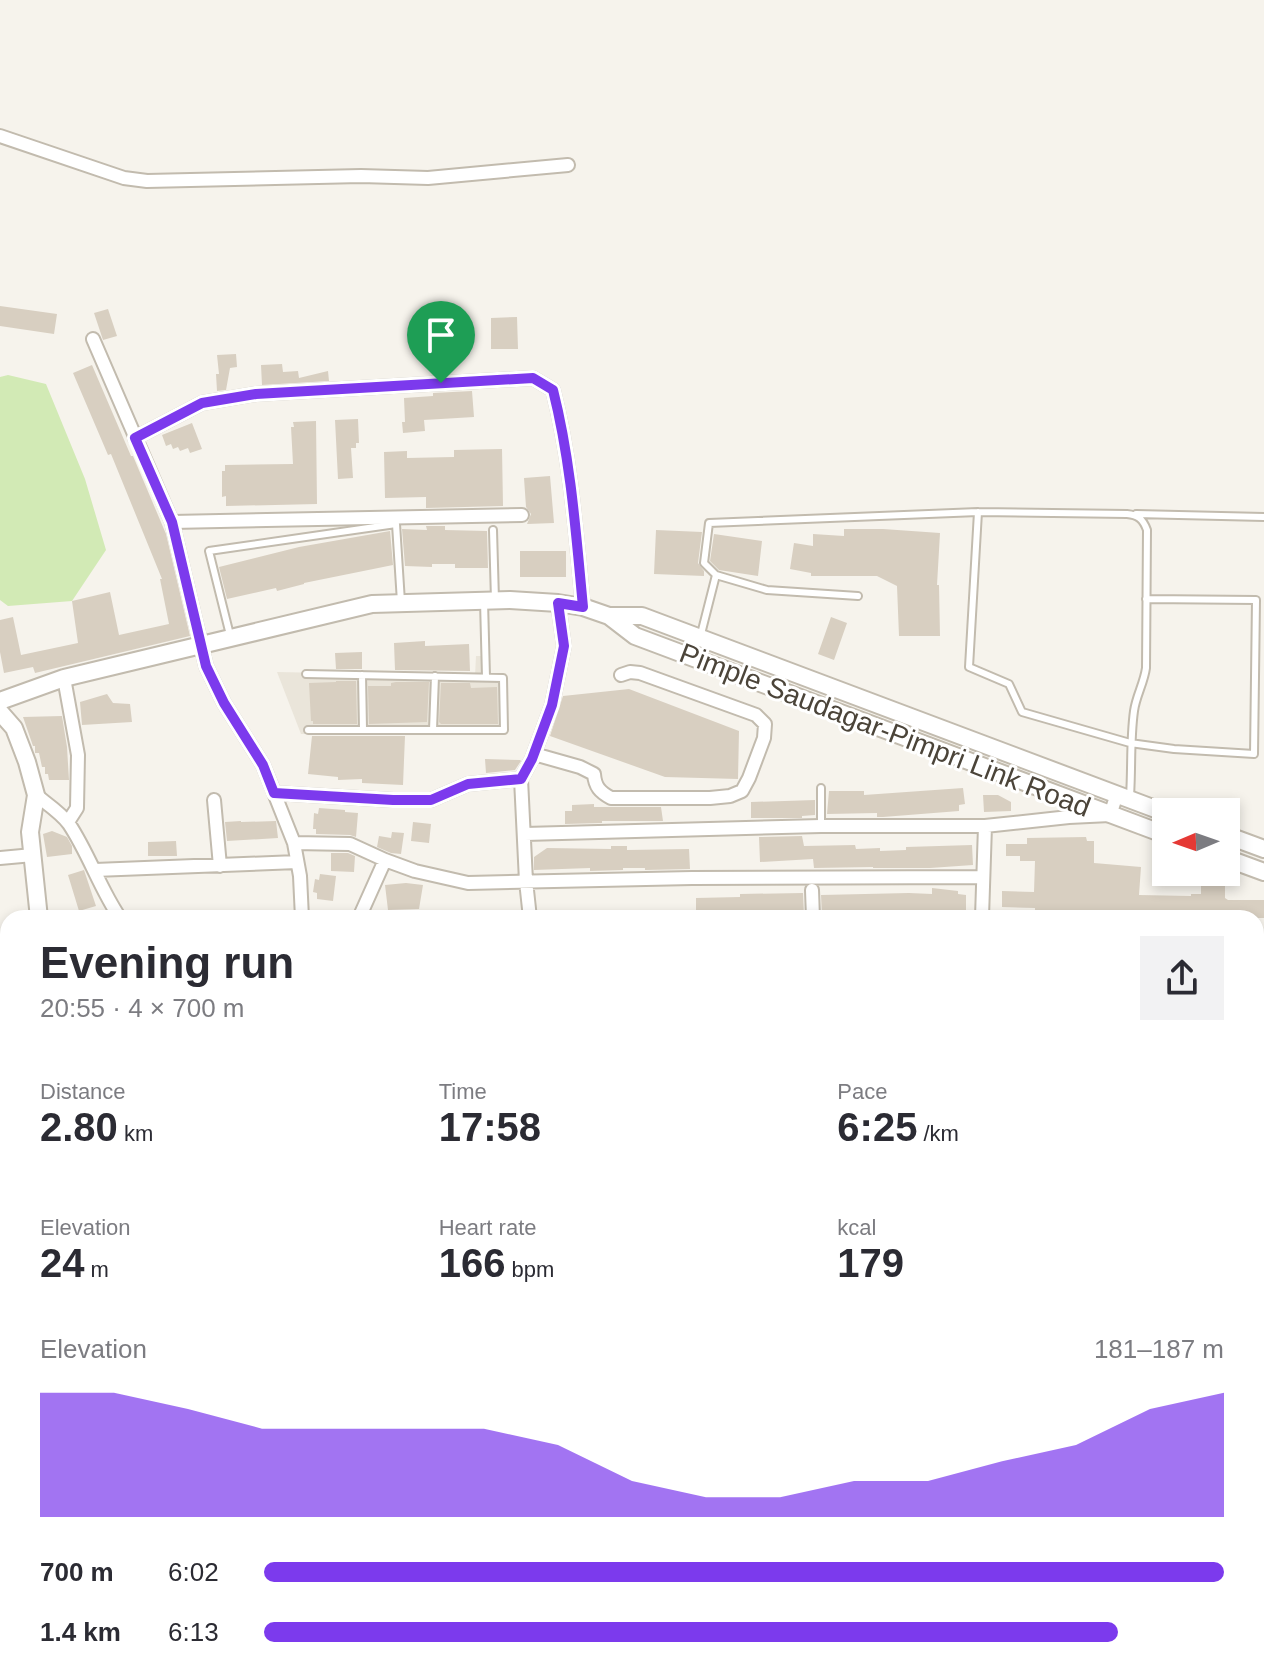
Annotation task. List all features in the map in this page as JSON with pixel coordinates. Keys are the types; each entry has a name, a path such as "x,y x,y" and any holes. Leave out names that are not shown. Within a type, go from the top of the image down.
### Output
{"street":[{"path":"0,136 124,178 147,181 361,176 428,178 568,165"},
{"path":"93,339 172,522 206,666 224,703 263,765 294,843 301,910"},
{"path":"135,438 202,403 256,394 533,378 553,390 563,429 583,607"},
{"path":"172,522 522,515"},
{"name":"Pimple Saudagar-Pimpri Link Road","path":"0,701 64,678 372,604 536,600 583,607 609,616 635,636 1152,830"},
{"path":"529,910 521,779 552,705 564,646 558,603"},
{"name":"Pimple Saudagar-Pimpri Link Road","path":"609,616 642,616 1152,808"},
{"path":"534,754 594,774 601,793 611,798 710,798 742,791 764,738 765,724 756,715 640,673 621,675"},
{"path":"64,678 78,755 78,802 68,822"},
{"path":"0,712 27,762 36,795 30,832 38,910"},
{"path":"274,793 431,800 468,784 521,779"},
{"path":"36,795 68,822 115,910"},
{"path":"525,834 821,826 985,826 1110,815 1124,797"},
{"path":"214,800 220,866"},
{"path":"982,910 985,826"},
{"path":"1240,840 1264,849"},
{"path":"294,843 350,844 415,871 468,883 983,877"},
{"path":"0,858 33,855"},
{"path":"363,910 385,860"},
{"path":"95,870 297,862"},
{"path":"1240,863 1264,872"},
{"path":"812,890 813,910"}],"lane":[{"path":"978,512 969,667 1009,684 1022,712 1130,743 1264,754"},
{"path":"858,596 767,590 716,575 704,563 709,523 978,512 1264,517"},
{"path":"1124,797 1132,764 1130,743 1135,706 1144,680 1147,530 1136,515 1127,514"},
{"path":"231,638 209,551 396,524 401,602"},
{"path":"486,677 493,530"},
{"path":"700,638 716,575"},
{"path":"1146,599 1260,600 1254,754"},
{"path":"306,674 503,678 504,730 308,730"},
{"path":"362,675 363,729"},
{"path":"433,730 435,676"},
{"path":"821,788 821,826"}],"shaded area":[{"path":"476,656 484,656 484,673 506,673 506,732 301,734 277,672 475,676"}],"green space":[{"path":"8,375 46,384 85,479 106,550 72,601 8,606 0,600 0,377"}],"building":[{"path":"0,306 57,314 54,334 0,326"},
{"path":"108,309 117,336 103,340 94,313"},
{"path":"443,312 445,350 427,351 425,313"},
{"path":"517,317 518,349 491,349 491,318"},
{"path":"236,354 237,367 230,368 226,390 217,391 217,355"},
{"path":"282,364 283,372 298,371 299,378 328,371 329,381 262,385 261,365"},
{"path":"92,365 166,534 190,636 35,673 33,667 4,673 0,652 0,620 13,617 21,655 78,643 72,601 110,592 119,635 169,624 162,579 111,454 108,455 73,373"},
{"path":"472,391 474,417 424,420 425,431 403,433 404,398"},
{"path":"358,419 359,443 356,443 356,448 351,448 353,478 338,479 335,420"},
{"path":"316,421 317,504 226,506 226,496 222,497 222,471 225,471 225,465 293,464 293,422"},
{"path":"192,423 202,449 190,453 188,448 180,451 178,447 173,449 171,444 166,446 162,435"},
{"path":"502,449 503,506 426,508 426,497 385,498 384,452 407,451 407,458 454,457 454,450"},
{"path":"550,476 554,523 527,524 531,514 526,507 524,478"},
{"path":"426,526 445,526 445,530 487,531 488,568 455,568 455,564 405,566 402,529 427,530"},
{"path":"844,529 940,533 937,585 940,636 899,636 897,586 877,576 811,576 811,573 790,569 794,543 813,546 813,534 844,536"},
{"path":"656,530 702,532 698,563 704,576 654,574"},
{"path":"390,531 393,565 227,599 219,567 299,547"},
{"path":"714,534 762,541 758,576 719,570 710,561"},
{"path":"520,551 566,551 566,577 520,577"},
{"path":"831,617 847,623 834,660 818,654"},
{"path":"425,641 425,646 469,644 470,671 395,670 394,643"},
{"path":"362,652 362,669 336,669 335,653"},
{"path":"356,681 357,724 313,724 309,683"},
{"path":"396,682 429,682 427,722 369,724 368,686 391,686"},
{"path":"441,683 470,683 471,688 497,687 498,724 441,724"},
{"path":"629,689 739,731 738,779 665,777 550,736 563,696"},
{"path":"107,694 113,703 130,704 132,722 82,725 80,702"},
{"path":"62,716 69,780 49,780 39,753 35,753 23,717"},
{"path":"312,736 405,736 403,785 362,783 362,779 338,780 338,777 308,774"},
{"path":"485,759 521,761 515,770 486,773"},
{"path":"963,788 965,804 959,805 959,811 883,817 877,817 877,813 827,814 829,791 864,791 864,795"},
{"path":"983,795 998,795 1011,802 1011,811 984,812"},
{"path":"815,800 815,815 751,818 751,802"},
{"path":"594,804 594,807 661,807 663,821 565,824 565,811 572,811 572,805"},
{"path":"319,808 358,813 356,837 316,834 316,829 313,829 314,813 318,814"},
{"path":"276,821 278,838 227,841 225,822"},
{"path":"413,822 431,824 429,843 411,841"},
{"path":"52,831 67,837 72,854 47,857 43,834"},
{"path":"392,832 404,833 401,854 377,847 379,836 391,838"},
{"path":"802,836 804,846 855,845 856,849 880,848 880,851 972,845 973,865 814,868 813,859 760,862 759,837"},
{"path":"1086,837 1087,841 1094,841 1094,863 1141,867 1139,895 1191,896 1201,894 1201,886 1225,886 1225,898 1228,900 1264,900 1264,910 1035,910 1002,907 1002,891 1034,892 1035,861 1020,861 1020,856 1006,856 1006,844 1027,844 1027,838"},
{"path":"176,841 177,856 148,856 148,842"},
{"path":"611,846 627,846 627,850 689,849 690,869 534,870 534,857 547,848 611,849"},
{"path":"331,853 355,856 354,872 331,871"},
{"path":"84,870 96,906 79,910 68,875"},
{"path":"320,874 336,876 333,901 317,899 317,893 313,892 315,879 319,880"},
{"path":"385,885 423,885 419,909 388,910"},
{"path":"932,888 958,891 958,894 966,895 966,910 822,910 821,895 932,894"},
{"path":"803,893 804,910 696,910 696,898 740,897 740,894"}],"route":[{"path":"533,378 553,390 563,429 583,607 558,603 564,646 552,705 532,759 521,779 468,784 431,800 274,793 263,765 224,703 206,666 172,522 135,438 202,403 256,394 441,383 533,378"}]}
